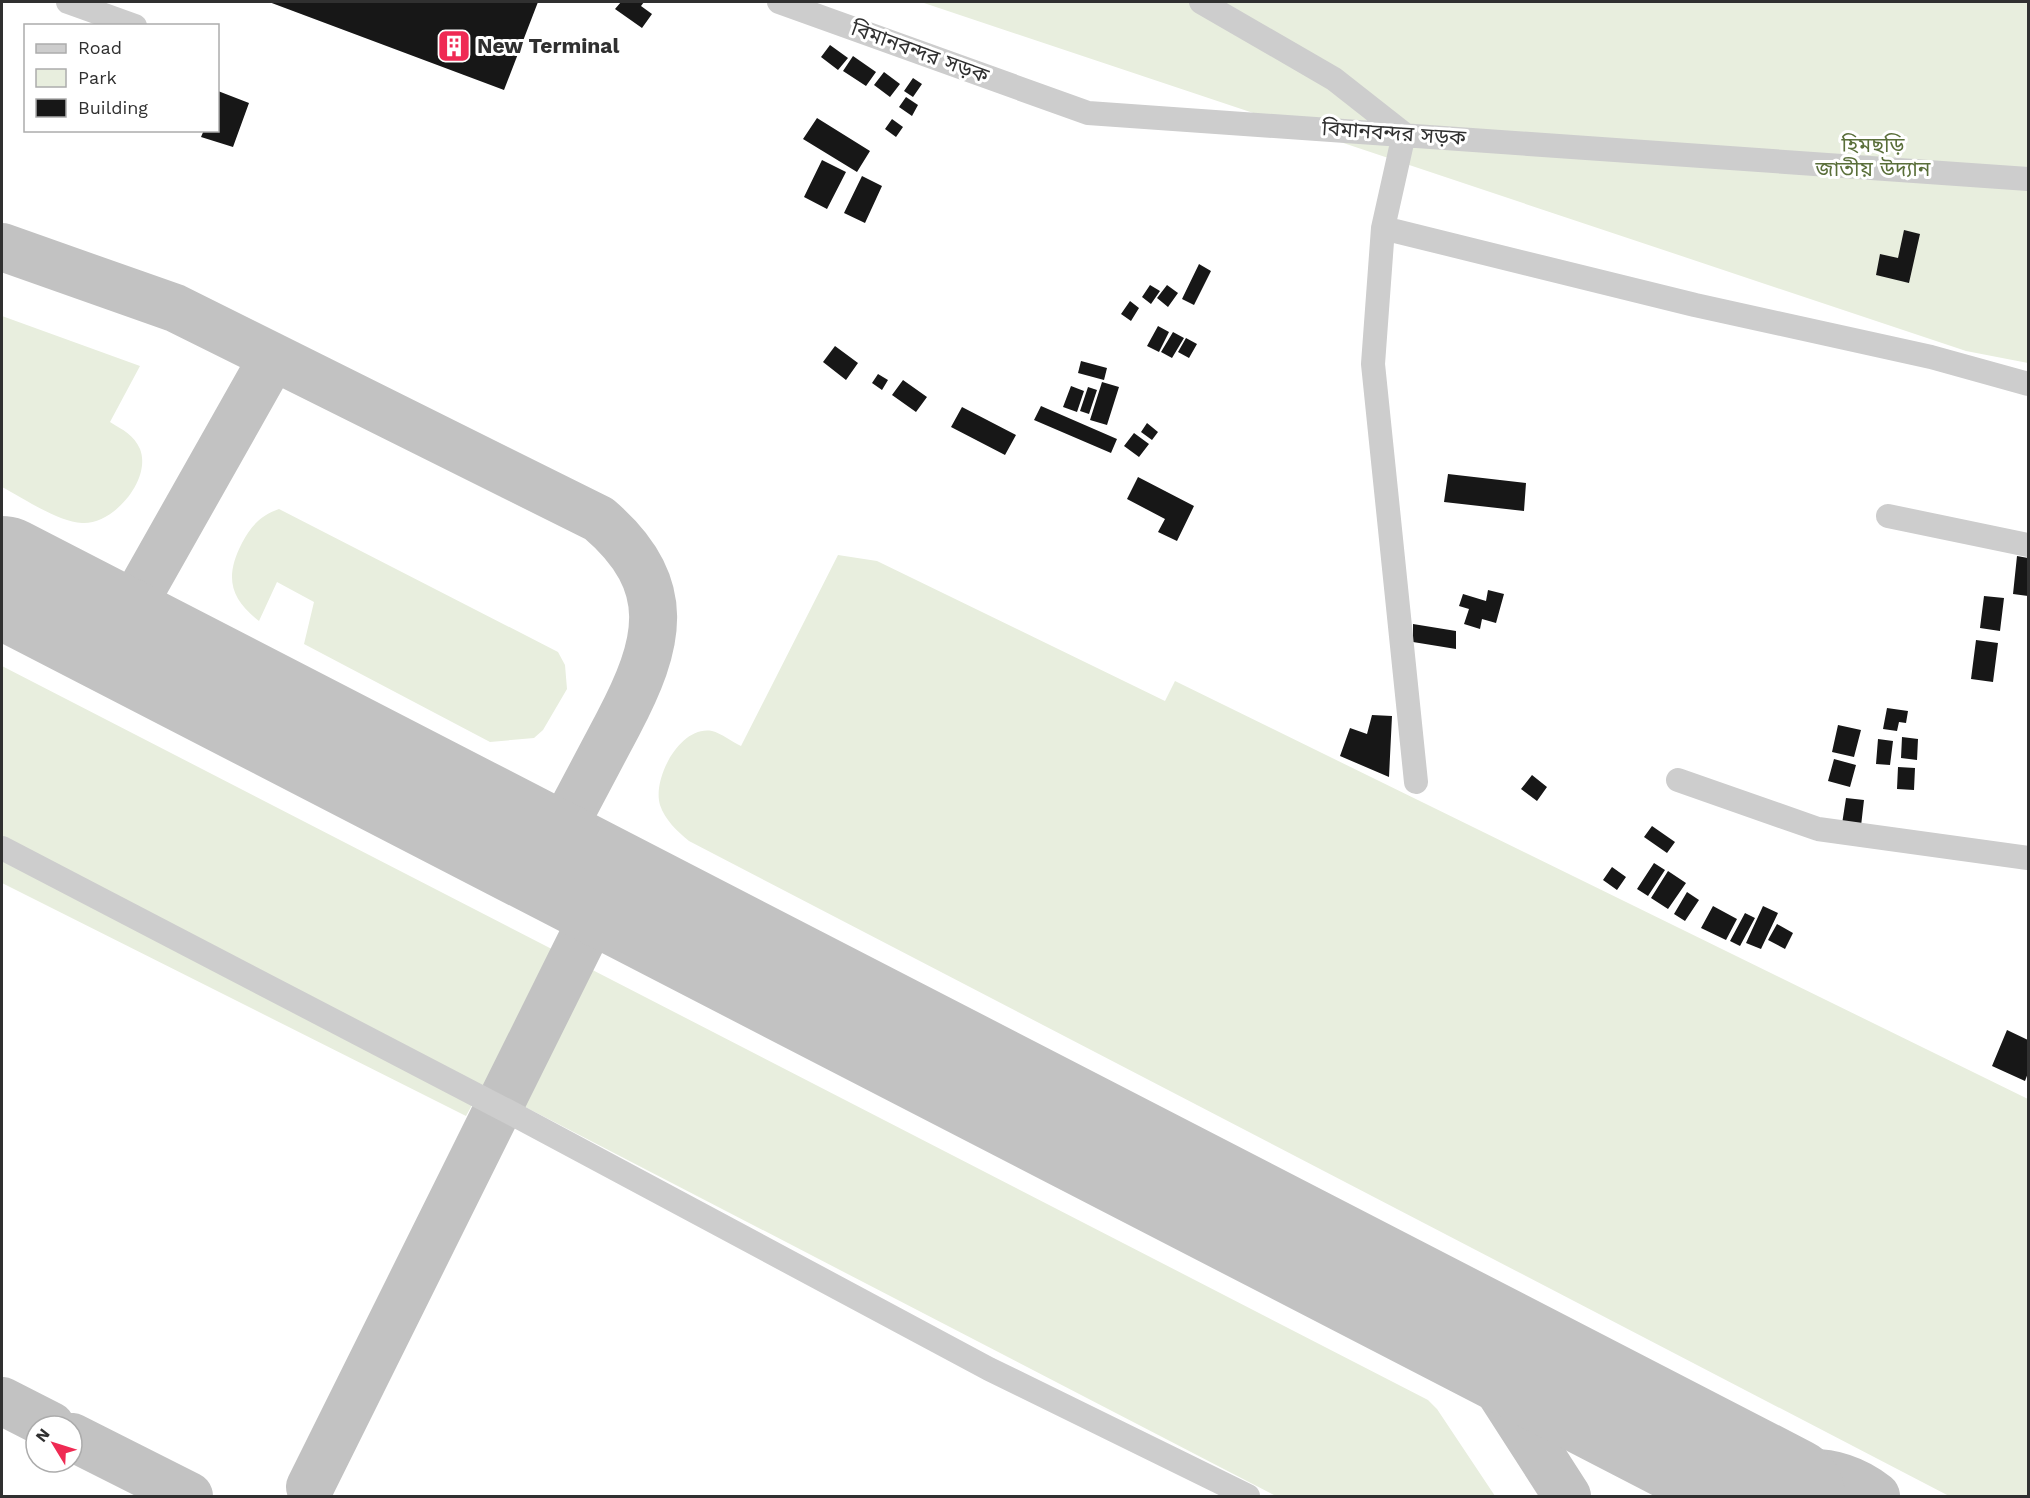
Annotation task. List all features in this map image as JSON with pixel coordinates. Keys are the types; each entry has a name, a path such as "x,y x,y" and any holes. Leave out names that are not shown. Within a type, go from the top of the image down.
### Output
{"street":[{"path":"68,2 96,6 131,24"},
{"name":"বিমানবন্দর সড়ক","path":"779,2 1088,113 2028,180"},
{"path":"1201,2 1334,79 1404,134 1383,228 1373,364 1416,782"},
{"path":"1383,228 1695,305 1931,357 2028,384"},
{"path":"1888,516 2028,545"},
{"path":"1678,780 1818,829 2028,858"},
{"path":"2,848 513,1114 989,1370 1248,1497"}],"green space":[{"name":"হিমছড়ি জাতীয় উদ্যান","path":"921,2 2028,2 2028,363 1966,351"},
{"path":"2,316 140,366 110,422 128,433 138,444 142,461 140,474 127,498 106,517 94,522 73,522 52,514 2,487"},
{"path":"279,509 558,652 565,665 567,689 543,730 534,738 490,742 304,644 314,602 277,582 259,621 241,604 236,595 233,586 233,566 242,543 253,526 267,514"},
{"path":"838,555 877,561 1165,701 1175,681 2028,1099 2028,1496 1949,1496 689,841 668,820 660,805 660,782 664,769 679,745 689,736 700,731 715,732 741,746"},
{"path":"2,666 1428,1400 1437,1409 1495,1496 1276,1496 483,1085 466,1116 2,883"}],"building":[{"name":"New Terminal","path":"269,2 538,2 504,90"},
{"path":"621,2 644,2 641,6 652,14 642,28 615,9"},
{"path":"830,45 848,58 838,70 821,57"},
{"path":"853,56 876,72 866,86 843,71"},
{"path":"884,72 900,84 890,97 874,85"},
{"path":"913,78 922,84 913,97 904,91"},
{"path":"219,91 249,103 233,147 201,137 203,132 219,132"},
{"path":"906,97 918,105 912,116 899,107"},
{"path":"817,118 870,151 857,172 803,139"},
{"path":"892,119 903,127 896,137 885,129"},
{"path":"822,160 846,172 827,209 804,197"},
{"path":"862,176 882,186 865,223 844,213"},
{"path":"1904,230 1920,234 1909,283 1876,275 1880,254 1898,258"},
{"path":"1199,264 1211,271 1194,305 1182,299"},
{"path":"1150,285 1160,291 1151,304 1142,297"},
{"path":"1167,285 1178,293 1168,307 1157,298"},
{"path":"1130,301 1139,308 1131,321 1121,314"},
{"path":"1158,326 1169,332 1159,352 1147,346"},
{"path":"1173,332 1184,338 1172,358 1161,352"},
{"path":"1186,338 1197,344 1189,358 1178,352"},
{"path":"835,346 858,363 846,380 823,362"},
{"path":"1081,361 1107,368 1104,380 1078,373"},
{"path":"878,374 888,380 882,390 872,383"},
{"path":"903,380 927,397 916,412 892,395"},
{"path":"1102,382 1119,387 1107,425 1090,420"},
{"path":"1071,386 1084,391 1077,412 1063,407"},
{"path":"1088,387 1097,390 1089,414 1080,411"},
{"path":"1041,406 1117,439 1111,453 1034,420"},
{"path":"962,407 1016,435 1005,455 951,427"},
{"path":"1147,423 1158,432 1152,440 1141,432"},
{"path":"1134,433 1149,444 1139,457 1124,446"},
{"path":"1448,474 1526,483 1524,511 1444,502"},
{"path":"1138,477 1194,506 1177,541 1158,532 1165,519 1127,499"},
{"path":"2017,556 2028,558 2028,596 2013,594"},
{"path":"1488,590 1504,594 1496,623 1482,619 1480,629 1464,624 1469,609 1459,606 1463,594 1486,601"},
{"path":"1984,596 2004,598 2000,631 1980,628"},
{"path":"1413,624 1456,631 1456,649 1413,642"},
{"path":"1976,640 1998,643 1993,682 1971,679"},
{"path":"1887,708 1908,711 1906,723 1899,722 1897,731 1883,729"},
{"path":"1372,715 1392,716 1389,777 1340,756 1350,728 1367,734"},
{"path":"1838,725 1861,730 1854,757 1832,752"},
{"path":"1902,737 1918,739 1917,760 1901,758"},
{"path":"1878,739 1893,741 1890,765 1876,764"},
{"path":"1834,759 1856,765 1850,787 1828,781"},
{"path":"1898,767 1915,768 1914,790 1897,789"},
{"path":"1532,775 1547,787 1537,801 1521,789"},
{"path":"1846,798 1864,800 1861,826 1842,824"},
{"path":"1652,826 1675,842 1667,853 1644,837"},
{"path":"1654,863 1665,870 1648,896 1637,889"},
{"path":"1612,867 1626,877 1617,890 1603,880"},
{"path":"1668,871 1686,883 1668,909 1651,898"},
{"path":"1687,892 1699,900 1685,921 1674,914"},
{"path":"1713,906 1737,919 1726,940 1701,928"},
{"path":"1763,906 1778,913 1761,949 1746,943"},
{"path":"1745,913 1755,918 1740,946 1730,941"},
{"path":"1777,924 1793,933 1785,949 1768,940"},
{"path":"2007,1030 2028,1040 2028,1073 2025,1081 1992,1066"}],"taxiway":[{"path":"2,247 175,308 599,519 624,543 640,568 650,592 653,616 651,641 644,668 632,695 573,809"},
{"path":"116,635 273,357"},
{"path":"505,836 525,838 543,833 559,823 573,809 567,832 569,850 579,867 596,883"},
{"path":"310,1487 607,889"},
{"path":"1431,1314 1462,1338 1477,1356 1567,1496"},
{"path":"2,1401 27,1414"},
{"path":"84,1443 189,1496"},
{"path":"1743,1475 1766,1478 1805,1473 1833,1475 1851,1481 1876,1496"}],"runway":[{"path":"2,576 1785,1496"}],"place":[{"name":"New Terminal","path":"454,46"}]}
